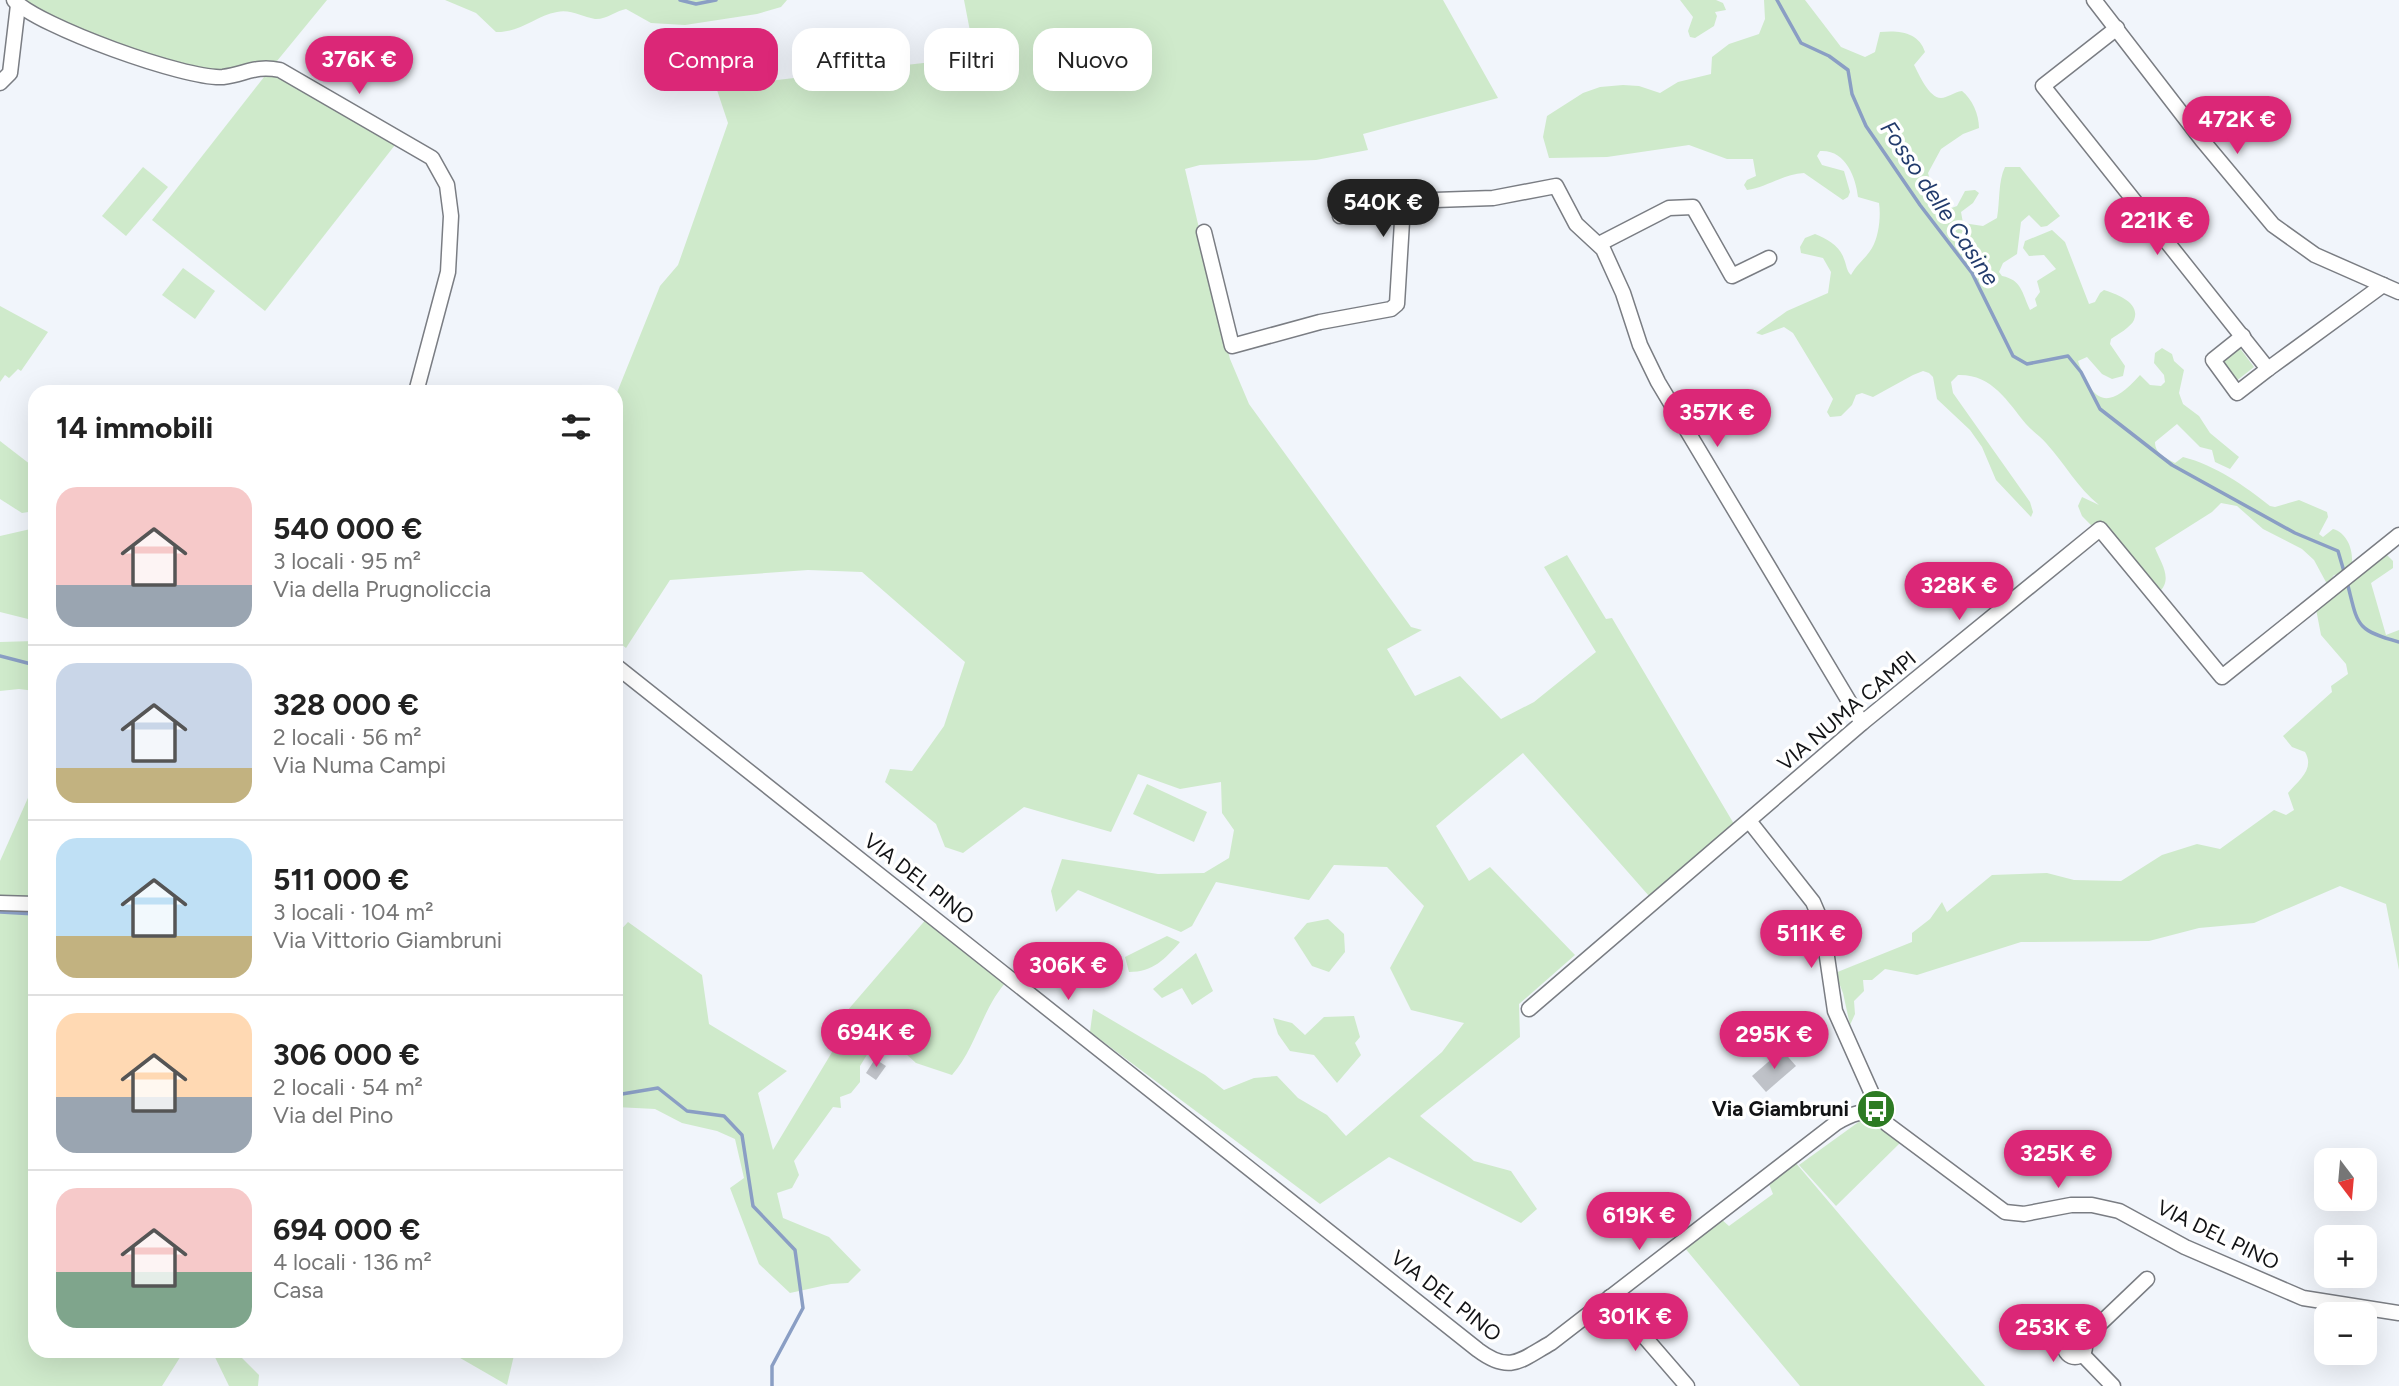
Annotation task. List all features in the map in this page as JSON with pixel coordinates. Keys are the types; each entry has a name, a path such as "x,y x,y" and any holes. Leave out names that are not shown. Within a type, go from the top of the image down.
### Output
{"street":[{"path":"2094,0 2217,159 2273,225 2315,255 2399,292"},
{"path":"0,83 10,73 16,2 48,23 188,74 223,77 263,66 280,70 432,159 447,185 451,216 448,272 418,385"},
{"path":"2117,28 2043,86 2268,369"},
{"path":"1340,216 1435,200 1493,198 1556,186 1576,224 1599,244 1623,293 1640,345 1658,382 1862,723"},
{"path":"1204,232 1232,346 1320,321 1391,309 1397,304 1403,205"},
{"path":"1599,244 1669,208 1693,207 1732,276 1769,258"},
{"path":"2243,336 2213,360 2237,393 2383,285"},
{"name":"VIA NUMA CAMPI","path":"1529,1009 1750,822 1862,723 2100,529 2222,677 2399,535"},
{"name":"VIA DEL PINO","path":"623,672 1490,1359 1510,1364 1551,1343 1836,1123 1850,1114 1871,1111 1881,1114 1887,1124 2004,1212 2024,1214 2071,1205 2092,1205 2119,1210 2185,1247 2303,1298 2399,1312"},
{"path":"1750,822 1813,902 1822,923 1835,1011 1881,1114"},
{"path":"0,903 28,904"},
{"path":"2113,1386 2083,1347 2147,1279"},
{"path":"1610,1297 1687,1386"}],"green space":[{"path":"22,0 327,0 277,61 262,61 233,70 192,69 49,19"},
{"path":"445,0 787,0 781,7 757,14 685,25 651,23 626,9 599,19 562,11 513,30 496,32 476,13"},
{"path":"964,0 1443,0 1498,98 1363,134 1368,150 1316,160 1200,165 1185,169 1230,359 1249,404 1411,627 1422,630 1387,649 1415,696 1460,676 1501,719 1534,702 1596,652 1544,567 1567,555 1606,619 1612,618 1734,824 1649,896 1523,753 1436,826 1469,881 1490,867 1575,955 1519,1004 1520,1037 1420,1116 1474,1161 1511,1171 1537,1209 1521,1223 1389,1157 1320,1204 1090,1032 1093,1009 1205,1075 1224,1090 1254,1078 1277,1076 1298,1098 1327,1115 1346,1136 1442,1052 1464,1023 1411,1010 1390,968 1424,906 1387,867 1334,865 1309,900 1216,882 1192,926 1181,932 1078,890 1056,912 1051,891 1062,859 1158,874 1204,873 1229,858 1234,830 1222,813 1221,782 1180,789 1138,774 1111,832 1024,807 963,853 945,847 936,824 885,782 890,769 912,771 944,726 965,662 862,572 808,570 670,580 626,648 623,646 623,385 620,385 660,286 678,265 728,123 717,91 778,91 778,80 792,78 792,91 910,91 910,65 924,63 924,91 1019,91 1019,28 969,28"},
{"path":"1680,0 1716,0 1723,3 1726,10 1715,12 1717,16 1714,26 1695,38 1690,37 1688,31 1693,17"},
{"path":"1764,0 1805,0 1841,47 1865,57 1875,52 1880,32 1901,32 1918,40 1925,52 1914,65 1925,85 1932,94 1941,98 1962,91 1974,107 1979,128 1963,134 1941,149 1928,173 1932,187 1926,196 1928,206 1939,210 1957,206 1965,191 1975,190 1979,193 1973,203 1961,212 1963,223 1983,226 1997,218 2000,185 2005,167 2020,167 2060,216 2047,226 2041,227 2029,215 2021,222 2017,254 2003,263 1999,272 2002,276 2018,284 2030,310 2037,306 2035,299 2040,292 2037,281 2056,269 2044,255 2029,256 2023,248 2025,241 2052,230 2065,242 2089,304 2095,302 2104,290 2126,300 2134,309 2132,323 2111,339 2110,344 2125,366 2123,376 2112,379 2102,374 2087,357 2078,361 2096,394 2110,398 2119,394 2140,375 2150,385 2161,386 2165,382 2164,375 2154,363 2155,353 2162,348 2172,354 2174,361 2184,370 2179,393 2183,404 2199,416 2210,433 2239,457 2230,469 2215,462 2212,450 2200,447 2177,424 2155,442 2159,453 2175,463 2183,457 2207,465 2270,506 2299,500 2327,512 2328,517 2319,534 2323,537 2333,529 2342,534 2350,547 2352,563 2340,574 2334,575 2327,584 2314,560 2302,549 2263,529 2237,506 2221,503 2212,512 2155,548 2166,577 2163,588 2158,593 2082,516 2078,506 2082,497 2099,505 1998,390 1980,379 1958,375 1951,382 1953,393 2030,502 2033,512 2031,517 1996,480 1982,447 1970,430 1937,399 1933,377 1929,373 1923,371 1913,375 1873,397 1862,393 1856,395 1852,405 1841,416 1830,417 1827,412 1833,399 1793,333 1784,327 1762,335 1756,333 1787,311 1828,293 1831,272 1823,258 1801,253 1800,247 1805,238 1815,234 1832,244 1842,254 1851,275 1874,243 1879,226 1879,203 1858,197 1852,173 1836,155 1820,151 1817,156 1822,165 1844,171 1850,192 1843,200 1804,173 1747,190 1744,185 1747,180 1756,176 1753,159 1727,159 1689,145 1607,157 1549,158 1543,137 1547,116 1583,93 1600,87 1639,86 1660,93 1678,82 1711,74 1712,57 1729,44 1759,34 1765,19"},
{"path":"268,72 276,72 391,140 395,145 265,311 152,220"},
{"path":"143,167 168,187 126,236 102,216"},
{"path":"183,268 215,291 195,319 162,295"},
{"path":"0,306 48,332 21,371 18,369 9,378 5,375 0,382"},
{"path":"2239,347 2254,367 2235,382 2219,362"},
{"path":"0,441 28,463 28,512 22,513 0,499"},
{"path":"28,530 28,619 0,612 0,536"},
{"path":"2386,554 2393,561 2393,568 2371,583 2386,635 2399,630 2399,970 2386,904 2340,886 2254,923 2199,928 2149,941 2021,942 1917,975 1885,969 1872,980 1863,980 1864,991 1854,1001 1855,1014 1850,1025 1843,993 1835,973 1912,942 1912,933 1930,919 1942,902 1947,912 1992,875 2047,873 2074,880 2121,881 2162,855 2197,844 2220,849 2274,810 2286,815 2294,810 2288,793 2307,769 2308,758 2305,752 2292,747 2283,736 2332,692 2331,686 2348,674 2346,664 2321,635 2316,609"},
{"path":"28,641 28,690 0,691 0,642"},
{"path":"1147,784 1207,812 1194,842 1133,814"},
{"path":"28,798 28,904 0,903 0,861"},
{"path":"0,913 28,914 28,1358 180,1358 162,1386 0,1386"},
{"path":"928,917 1010,978 993,1000 968,1052 952,1075 916,1063 875,1026 870,1050 860,1066 860,1082 851,1093 840,1097 841,1108 833,1107 794,1161 799,1175 792,1188 777,1193 783,1218 829,1237 861,1270 848,1283 790,1293 759,1264 730,1188 744,1178 735,1139 717,1131 682,1123 655,1109 623,1107 623,927 628,922 702,975 709,1024 787,1071 758,1093 773,1150 846,1029 847,1011"},
{"path":"1328,919 1344,934 1345,952 1329,972 1312,966 1294,938 1307,923"},
{"path":"1167,936 1180,942 1169,954 1152,967 1129,972 1125,957"},
{"path":"1196,953 1213,991 1192,1005 1182,988 1162,998 1153,989"},
{"path":"1354,1016 1360,1037 1355,1043 1361,1055 1337,1083 1314,1055 1290,1051 1278,1034 1273,1018 1292,1023 1305,1035 1324,1017"},
{"path":"1868,1118 1879,1123 1901,1142 1836,1206 1799,1165"},
{"path":"1795,1162 1985,1386 1800,1386 1684,1247 1721,1219 1729,1226 1773,1194 1769,1184"},
{"path":"215,1358 242,1358 259,1375 258,1386 229,1386"},
{"path":"460,1358 513,1358 507,1385"}],"building":[{"path":"1782,1050 1796,1066 1766,1092 1752,1076"},
{"path":"875,1059 886,1066 876,1080 866,1073"}],"waterway":[{"name":"Fosso delle Casine","path":"680,0 696,4 716,0"},
{"name":"Fosso delle Casine","path":"1777,0 1801,43 1829,56 1848,70 1852,94 1866,126 1920,205 1972,273 2013,356 2027,364 2068,356 2081,372 2100,409 2172,465 2295,533 2338,551 2345,575"},
{"name":"Fosso delle Casine","path":"2347,582 2360,623 2373,633 2399,642"},
{"path":"0,656 28,663"},
{"path":"0,912 28,914"},
{"path":"623,1094 658,1088 687,1111 724,1116 742,1135 753,1206 795,1250 803,1308 772,1366 772,1386"}],"place":[{"name":"Via Giambruni","path":"1876,1109"}]}
